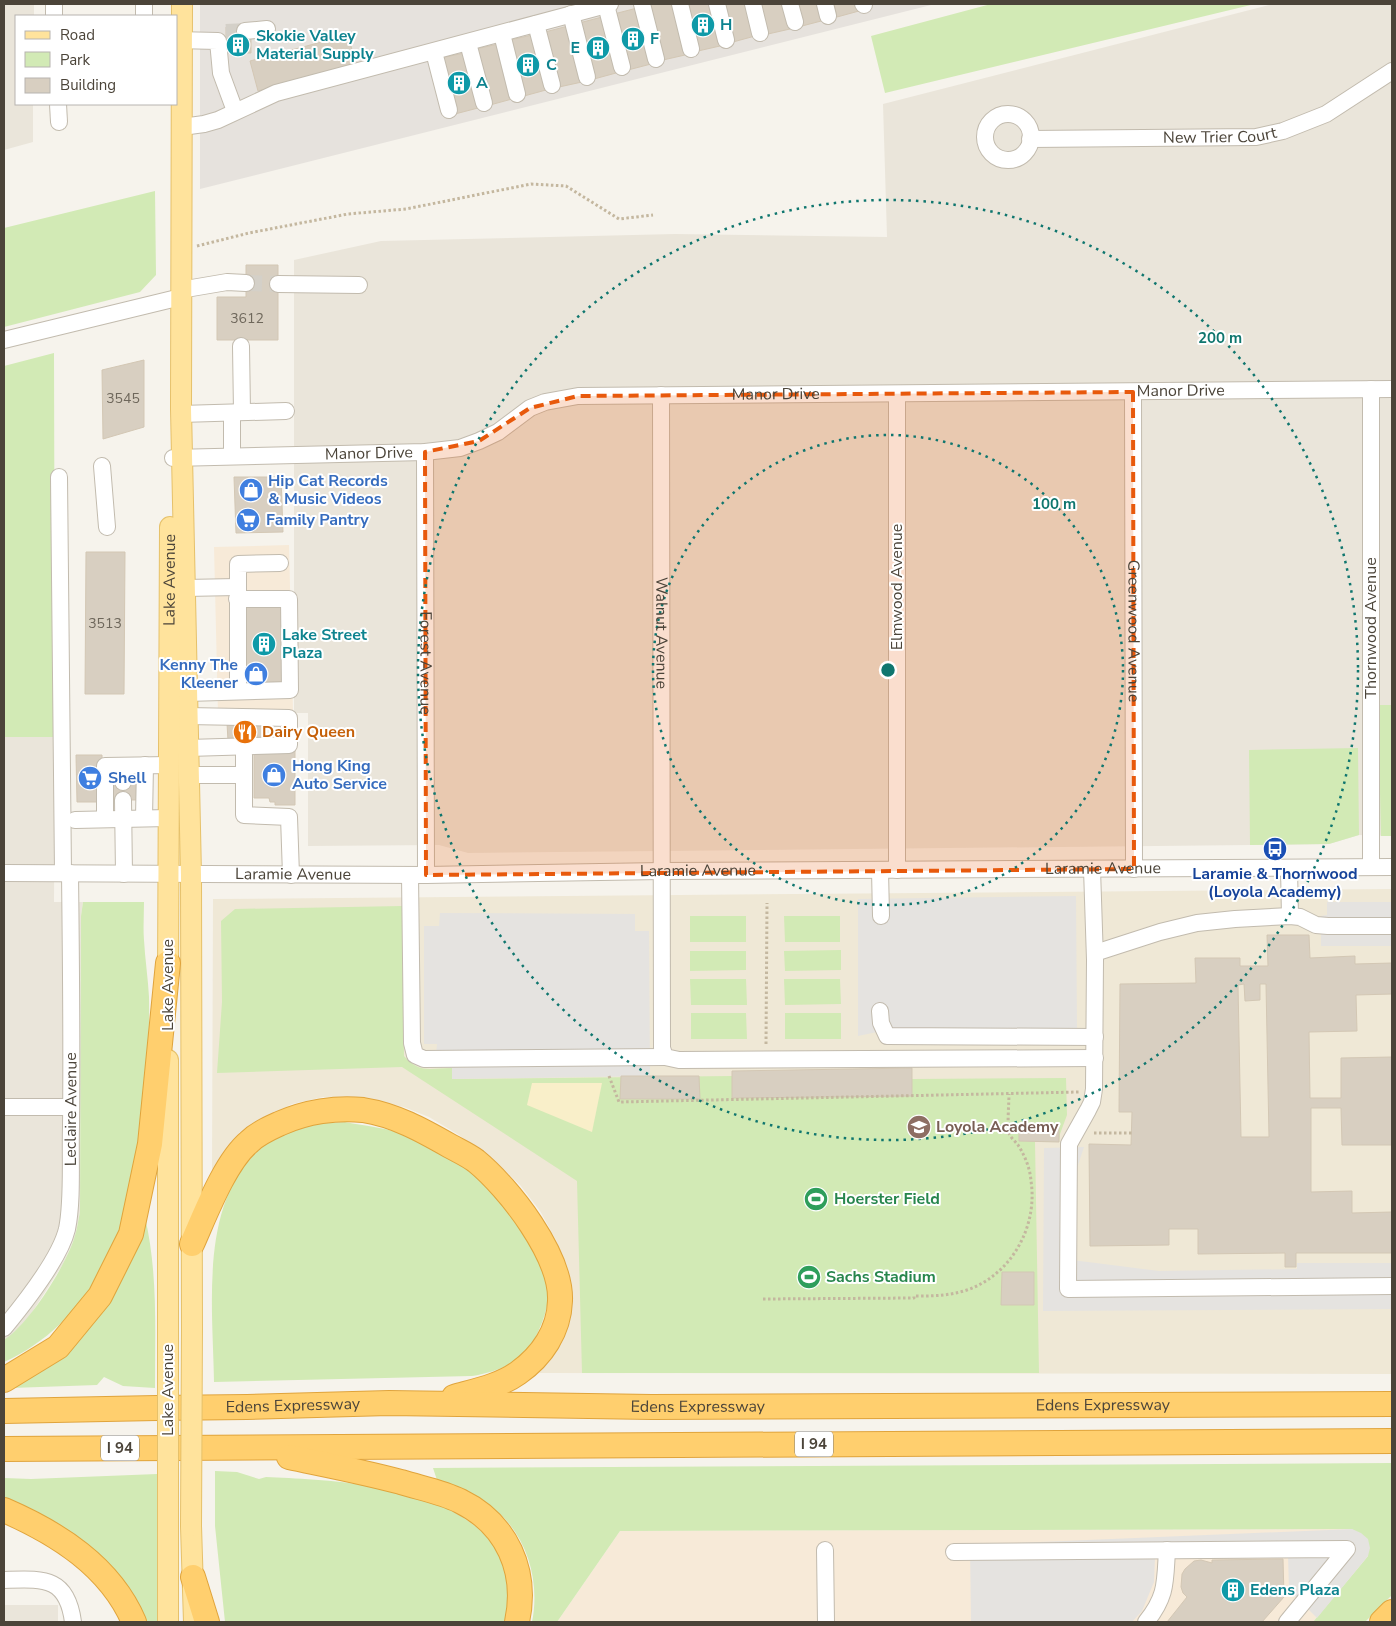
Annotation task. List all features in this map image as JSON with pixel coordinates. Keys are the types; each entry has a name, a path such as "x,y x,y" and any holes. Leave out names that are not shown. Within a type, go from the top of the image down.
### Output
{"highway":[{"path":"4,1380 58,1347 100,1296 131,1234 150,1144 168,963"},
{"path":"192,1244 220,1184 248,1142 266,1129 309,1113 335,1110 362,1110 388,1116 418,1127 474,1160 493,1176 511,1196 547,1252 556,1274 560,1299 558,1319 551,1339 536,1358 517,1374 492,1385 432,1403"},
{"name":"Edens Expressway","path":"4,1411 432,1403 652,1407 1392,1404"},
{"name":"I 94","path":"4,1449 1392,1441"},
{"path":"236,1447 373,1474 426,1489 459,1501 479,1513 499,1533 508,1545 516,1562 520,1584 520,1610 517,1622"},
{"path":"4,1510 38,1525 101,1572 116,1591 134,1622"},
{"path":"193,1577 207,1622"},
{"path":"1382,1622 1392,1612"}],"main road":[{"name":"Lake Avenue","path":"168,1622 170,484 178,458 181,414 180,250 182,127 179,40 182,4"},
{"name":"Lake Avenue","path":"181,348 178,458 185,588 191,875 191,1526 194,1622"}],"street":[{"path":"182,127 204,124 276,93 502,34 608,4 622,67"},
{"path":"642,4 656,59"},
{"path":"680,4 692,49"},
{"path":"717,4 726,40"},
{"path":"753,4 760,34"},
{"path":"790,4 795,22"},
{"path":"571,14 587,77"},
{"path":"536,24 552,85"},
{"path":"245,31 267,30"},
{"path":"502,34 517,94"},
{"path":"179,40 222,36 220,73 235,111"},
{"path":"468,43 484,103"},
{"path":"434,52 449,110"},
{"name":"New Trier Court","path":"1030,139 1256,137 1296,127 1326,114 1392,71"},
{"path":"58,105 59,122"},
{"path":"4,340 227,282 246,284"},
{"path":"278,284 360,285"},
{"path":"232,456 242,346"},
{"name":"Thornwood Avenue","path":"1371,389 1371,868"},
{"name":"Manor Drive","path":"178,458 425,452 460,448 498,432 530,408 560,398 578,396 1392,389"},
{"name":"Greenwood Avenue","path":"1133,392 1134,869"},
{"name":"Elmwood Avenue","path":"897,394 898,870"},
{"name":"Walnut Avenue","path":"661,395 662,1048 666,1057"},
{"path":"181,414 286,411"},
{"name":"Forest Avenue","path":"425,452 418,875 412,1043 415,1055 424,1059 666,1057"},
{"path":"102,466 107,527"},
{"name":"Leclaire Avenue","path":"4,1328 60,1249 66,1230 69,1206 71,1107 59,477"},
{"path":"238,691 238,564 280,563"},
{"path":"185,588 289,599 290,690 187,693"},
{"path":"187,716 289,718 289,745 188,748"},
{"path":"244,755 244,815 289,817 291,875"},
{"path":"144,818 145,765"},
{"path":"105,819 105,766 169,765"},
{"path":"123,766 123,782"},
{"path":"189,776 244,774"},
{"path":"123,800 124,874"},
{"path":"75,820 168,818"},
{"name":"Laramie Avenue","path":"4,873 418,875 662,871 1392,867"},
{"path":"1289,868 1290,916"},
{"path":"1092,869 1095,954 1094,1092 1088,1110 1069,1144 1068,1288 1392,1286"},
{"path":"880,870 880,916"},
{"path":"1095,954 1160,932 1197,924 1290,916 1300,917 1316,925 1392,926"},
{"path":"878,1059 880,1017 887,1036 893,1037 1095,1036"},
{"path":"666,1057 679,1060 1095,1058"},
{"path":"4,1107 71,1107"},
{"path":"954,1552 1347,1549 1287,1622"},
{"path":"825,1550 826,1622"},
{"path":"1146,1622 1156,1609 1164,1591 1167,1550"},
{"path":"4,1580 37,1579 57,1587 69,1600 73,1622"}],"path":[{"path":"180,250 249,233 348,214 406,209 531,184 566,186 619,219 653,215"},
{"path":"766,1052 767,903"},
{"path":"609,1076 620,1102 1094,1092"},
{"path":"763,1299 914,1298 914,1296 945,1295 978,1286 999,1271 1019,1246 1027,1230 1033,1198 1027,1163 1009,1133 1009,1094"},
{"path":"1094,1133 1132,1132"}],"highlighted area":[{"path":"1133,392 1134,869 426,875 425,452 479,441 530,408 578,396"}],"shaded area":[{"path":"4,4 34,4 34,15 15,15 15,105 33,105 33,142 4,150"},
{"path":"200,4 935,4 200,189"},
{"path":"1273,4 1392,4 1392,836 1359,835 1329,844 468,853 439,845 308,846 308,713 294,713 294,260 381,241 675,234 887,237 883,104"},
{"name":"Lake Street Plaza","path":"289,545 293,712 218,714 214,547"},
{"path":"4,737 55,737 54,902 83,902 81,916 80,1212 75,1237 63,1264 31,1314 14,1334 4,1340"},
{"name":"Loyola Academy","path":"1392,889 1392,1374 539,1373 561,1345 570,1321 572,1296 568,1270 556,1240 540,1211 520,1185 495,1161 459,1135 429,1117 404,1107 364,1099 323,1097 292,1104 262,1119 242,1135 212,1172 213,899"},
{"path":"1076,896 1077,1028 896,1028 858,1036 858,899"},
{"path":"1327,902 1392,902 1392,946 1321,946 1321,916 1327,915"},
{"path":"440,913 635,914 635,931 649,931 650,1076 452,1079 452,1068 435,1066 437,1044 424,1044 424,926 439,926"},
{"path":"1084,1147 1071,1186 1072,1260 1159,1271 1297,1269 1297,1263 1392,1263 1392,1309 1043,1311 1044,1148"},
{"name":"Edens Plaza","path":"1352,1529 1368,1556 1313,1622 557,1622 620,1531"},
{"path":"1352,1529 1368,1539 1370,1548 1368,1556 1317,1618 1289,1590 1288,1555 1155,1557 1154,1582 1142,1611 1132,1622 971,1622 970,1545"},
{"path":"4,1605 58,1605 58,1622 4,1622"}],"green space":[{"path":"991,4 1255,4 885,93 871,36"},
{"path":"155,191 156,275 140,292 4,327 4,228"},
{"path":"54,353 55,737 4,737 4,366"},
{"path":"1378,705 1392,705 1392,836 1381,836"},
{"path":"1358,748 1359,835 1329,844 1250,845 1249,750"},
{"path":"83,902 144,902 149,1022 145,1097 139,1147 121,1232 99,1276 87,1294 58,1326 23,1352 4,1362 4,1340 14,1332 35,1308 54,1279 74,1239 80,1212 81,916"},
{"name":"Sachs Stadium","path":"402,906 404,1056 420,1068 452,1068 452,1079 732,1076 912,1079 1066,1078 1067,1115 1059,1142 1035,1142 1039,1373 582,1373 577,1181 402,1067 217,1073 222,1002 221,921 235,909"},
{"path":"690,916 746,916 746,942 690,942"},
{"path":"784,916 840,916 840,942 785,942"},
{"path":"841,950 841,970 785,971 784,951"},
{"path":"690,951 746,951 746,970 690,971"},
{"path":"690,979 746,979 747,1005 691,1005"},
{"path":"784,979 840,979 841,1004 785,1005"},
{"path":"691,1013 746,1013 747,1039 691,1039"},
{"path":"785,1013 841,1013 841,1039 785,1039"},
{"path":"345,1122 401,1133 459,1163 479,1178 493,1192 520,1226 540,1263 546,1281 548,1299 547,1307 533,1342 512,1363 493,1371 472,1376 214,1382 212,1290 214,1258 218,1228 227,1199 240,1172 259,1150 277,1138 314,1125"},
{"path":"145,1217 154,1281 155,1388 123,1386 104,1377 97,1385 11,1388 98,1315 116,1292 115,1285"},
{"path":"1392,1463 1392,1595 1365,1622 1313,1622 1368,1556 1352,1529 620,1531 557,1622 532,1622 534,1588 532,1572 527,1555 511,1526 500,1513 486,1503 462,1490 437,1480 433,1468"},
{"path":"215,1471 237,1472 259,1479 266,1477 296,1478 366,1486 403,1493 437,1504 467,1520 490,1541 507,1576 509,1596 507,1622 225,1622 215,1526"},
{"path":"157,1474 157,1622 146,1622 143,1612 122,1580 39,1515 4,1498 4,1478 31,1479"}],"sand":[{"path":"532,1083 602,1083 592,1132 527,1105"}],"building":[{"path":"672,4 685,55 663,60 649,5"},
{"name":"H","path":"686,4 709,4 720,46 698,51"},
{"path":"723,4 747,4 755,36 733,42"},
{"path":"760,4 784,4 790,29 768,34"},
{"path":"797,4 821,4 825,20 802,26"},
{"path":"834,4 857,4 859,11 837,17"},
{"name":"F","path":"637,8 651,64 628,70 614,14"},
{"name":"E","path":"602,17 616,73 594,79 579,23"},
{"path":"568,26 582,82 559,87 545,32"},
{"name":"Skokie Valley Material Supply","path":"226,27 245,27 251,37 251,53 226,53"},
{"path":"348,35 356,65 258,91 250,61"},
{"name":"C","path":"532,35 546,90 524,96 510,40"},
{"path":"498,44 512,99 490,105 476,49"},
{"name":"A","path":"464,53 478,108 455,114 441,58"},
{"path":"246,265 278,265 278,340 217,340 217,297 246,297"},
{"path":"144,360 144,427 103,439 102,370"},
{"path":"234,477 281,477 283,532 236,533"},
{"path":"86,552 125,552 124,694 85,694"},
{"name":"Lake Street Plaza","path":"245,606 282,606 283,682 246,683"},
{"name":"Dairy Queen","path":"227,723 263,725 263,739 228,741"},
{"name":"Hong King Auto Service","path":"254,749 295,751 295,805 275,805 275,802 270,802 269,798 254,798"},
{"name":"Shell","path":"76,755 102,755 103,802 77,802"},
{"name":"Shell","path":"143,782 143,800 108,800 108,783"},
{"path":"1267,935 1309,935 1310,958 1355,956 1355,964 1392,963 1392,994 1356,995 1357,1031 1309,1032 1310,1098 1341,1098 1341,1058 1392,1057 1392,1145 1342,1145 1341,1108 1311,1108 1311,1192 1352,1191 1352,1213 1392,1212 1392,1253 1296,1253 1296,1267 1285,1267 1285,1253 1198,1254 1198,1229 1169,1229 1169,1245 1090,1246 1089,1144 1131,1145 1132,1112 1119,1112 1120,984 1196,983 1195,958 1240,958 1240,966 1268,966","holes":["1244,984 1245,1001 1260,1000 1260,984 1266,984 1269,1137 1241,1137 1238,985"]},
{"path":"912,1068 912,1096 732,1098 732,1071"},
{"path":"621,1076 699,1076 700,1099 620,1099"},
{"path":"1019,1126 1059,1126 1059,1142 1019,1141"},
{"path":"1002,1272 1034,1272 1034,1305 1001,1305"},
{"name":"Edens Plaza","path":"1283,1559 1284,1597 1262,1622 1167,1622 1187,1597 1181,1587 1182,1574 1194,1561 1201,1560 1212,1563 1212,1560"}],"tunnel":[{"path":"226,32 245,31"},
{"path":"246,283 278,284"}],"place":[{"name":"H","path":"703,25"},
{"name":"F","path":"633,39"},
{"name":"Skokie Valley Material Supply","path":"238,45"},
{"name":"E","path":"598,48"},
{"name":"C","path":"528,65"},
{"name":"A","path":"459,83"},
{"name":"Hip Cat Records & Music Videos","path":"251,490"},
{"name":"Family Pantry","path":"248,520"},
{"name":"Lake Street Plaza","path":"264,644"},
{"name":"Kenny The Kleener","path":"256,674"},
{"name":"Dairy Queen","path":"245,732"},
{"name":"Hong King Auto Service","path":"274,775"},
{"name":"Shell","path":"90,778"},
{"name":"Laramie & Thornwood (Loyola Academy)","path":"1275,849"},
{"name":"Loyola Academy","path":"919,1127"},
{"name":"Hoerster Field","path":"816,1199"},
{"name":"Sachs Stadium","path":"809,1277"},
{"name":"Edens Plaza","path":"1233,1590"}]}
